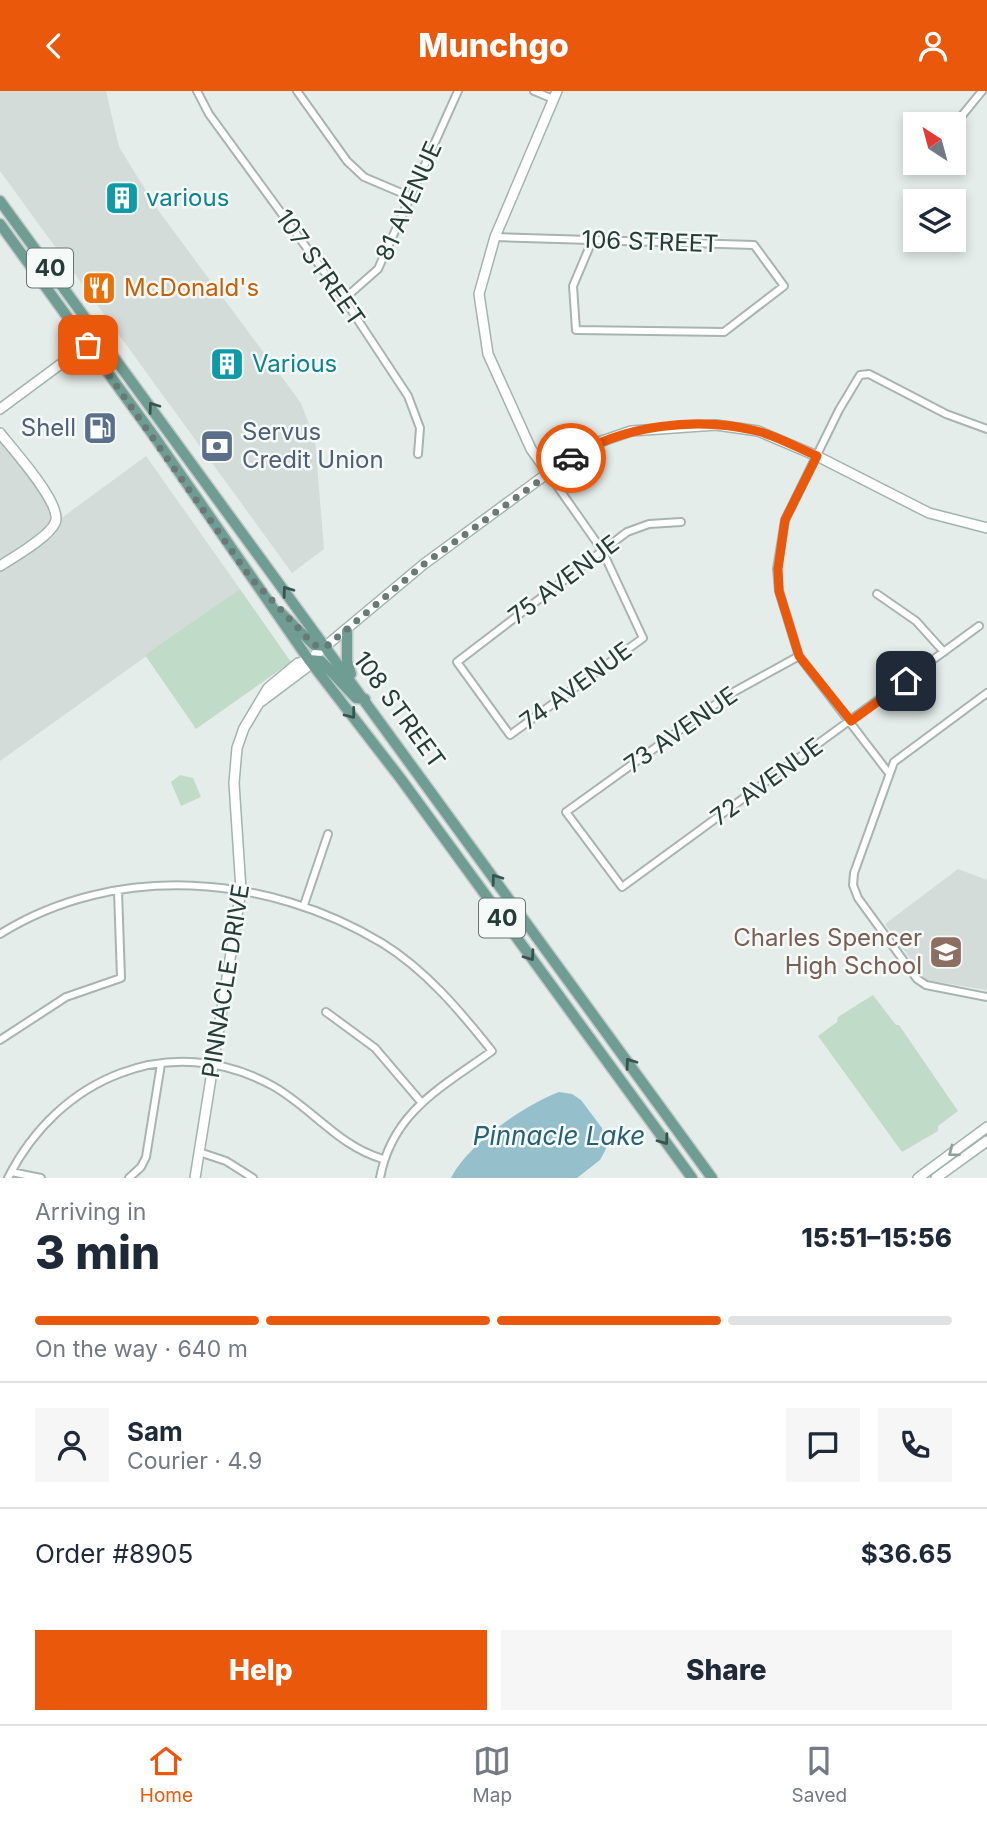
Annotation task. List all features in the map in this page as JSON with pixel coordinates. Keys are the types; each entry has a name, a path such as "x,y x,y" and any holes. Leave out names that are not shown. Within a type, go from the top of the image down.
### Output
{"main road":[{"name":"108 STREET","path":"0,201 327,646 712,1178"},
{"name":"108 STREET","path":"0,224 309,660 409,790 692,1178"},
{"path":"250,577 314,645 327,646"},
{"path":"347,631 350,672 365,699"},
{"path":"309,660 321,661 356,698 365,699"}],"street":[{"name":"107 STREET","path":"197,91 209,114 344,299 408,395 420,428 418,454"},
{"path":"297,91 346,161 364,177 411,197"},
{"name":"81 AVENUE","path":"344,299 378,269 458,91"},
{"path":"534,91 555,95 495,237 480,294 484,338 488,354 531,449 602,550"},
{"path":"965,112 982,91"},
{"name":"106 STREET","path":"495,237 754,245 784,286 724,332 576,330 573,286 592,241"},
{"path":"0,409 100,335"},
{"path":"888,772 799,656 779,591 778,569 785,520 854,381 860,375 869,374 962,421 987,429"},
{"name":"PINNACLE DRIVE","path":"195,1178 241,890 234,769 244,728 258,704 306,668 309,660 424,564 548,473 596,443 631,431 667,427 716,425 758,431 817,456 929,513 987,528"},
{"path":"0,433 51,499 56,516 55,523 46,533 0,566"},
{"name":"75 AVENUE","path":"510,735 457,662 627,532 649,524 681,522"},
{"name":"74 AVENUE","path":"510,735 643,638 602,550"},
{"path":"877,594 916,621 944,652"},
{"name":"72 AVENUE","path":"622,887 979,627"},
{"name":"73 AVENUE","path":"622,887 566,811 730,694 799,656"},
{"path":"987,693 906,752 888,772 854,873 853,885 858,898 917,979 926,985 987,997"},
{"path":"304,905 328,834"},
{"path":"0,934 46,912 118,891 169,885 241,890 304,905 383,943 456,1005 492,1051 421,1102 400,1124 383,1159 380,1178"},
{"path":"0,1040 66,997 121,978 118,891"},
{"path":"326,1012 374,1048 421,1102"},
{"path":"129,1178 141,1167 146,1157 161,1064"},
{"path":"41,1178 9,1175 42,1124 68,1101 106,1078 161,1064 213,1065 272,1086 296,1101 342,1141 383,1159"},
{"path":"918,1178 987,1127"},
{"path":"936,1178 987,1141"},
{"path":"199,1152 226,1161 253,1178"}],"shaded area":[{"path":"0,91 106,91 119,147 158,210 301,403 315,440 324,549 292,573 0,171"},
{"path":"0,433 51,499 56,522 146,456 240,589 0,761"},
{"name":"Charles Spencer High School","path":"958,869 987,880 987,990 926,980 885,924"}],"green space":[{"path":"240,589 291,662 196,729 145,655"},
{"path":"180,775 193,778 201,797 181,806 171,782"},
{"path":"873,995 896,1025 899,1025 958,1111 938,1126 938,1131 902,1152 818,1036 837,1022 838,1017"}],"water":[{"name":"Pinnacle Lake","path":"559,1092 572,1094 581,1100 602,1128 606,1149 600,1160 577,1178 451,1178 470,1152 498,1127 530,1106"}],"way so far":[{"path":"88,345 250,577 314,645 327,646 424,564 571,458"}],"place":[{"name":"various","path":"122,198"},
{"name":"McDonald's","path":"99,288"},
{"name":"Various","path":"227,364"},
{"name":"Shell","path":"100,428"},
{"name":"Servus Credit Union","path":"217,446"},
{"name":"Charles Spencer High School","path":"946,952"}],"route":[{"path":"571,458 596,443 631,431 716,425 758,431 817,456 785,520 778,569 779,591 799,656 851,721 906,681"}]}
